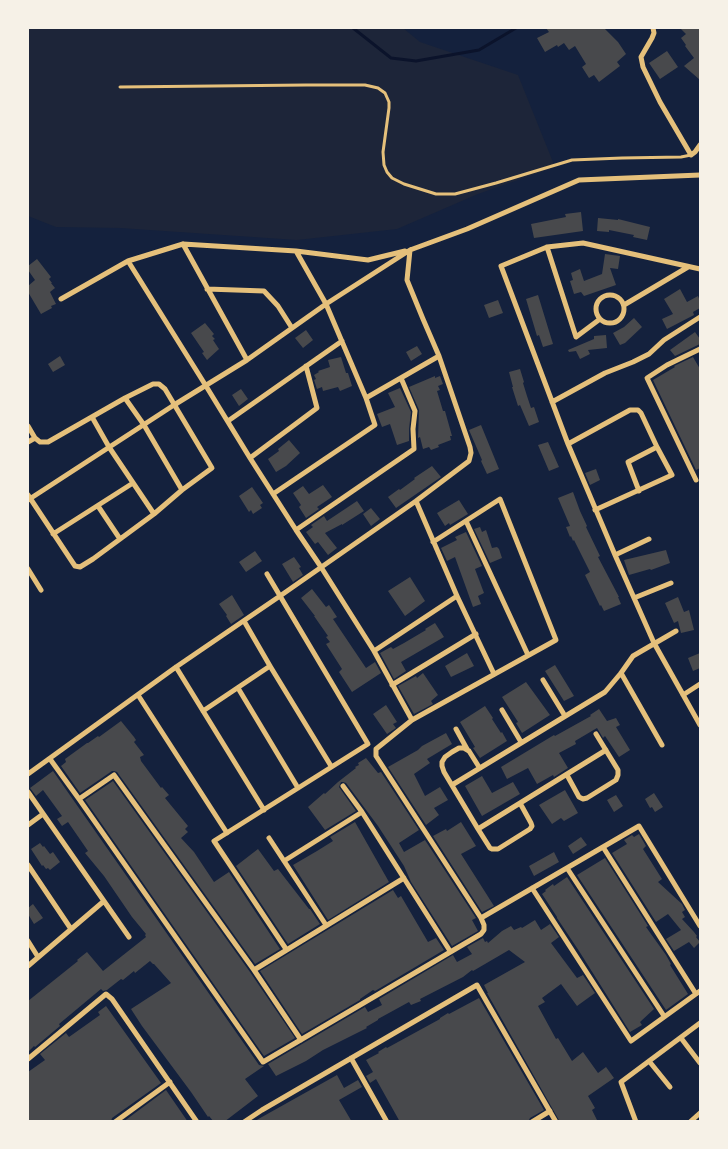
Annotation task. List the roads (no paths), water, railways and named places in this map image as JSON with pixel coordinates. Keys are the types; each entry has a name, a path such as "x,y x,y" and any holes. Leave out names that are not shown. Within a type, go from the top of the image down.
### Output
{"street":[{"path":"652,28 654,33 641,57 643,67 660,102 691,155 700,144"},
{"path":"61,299 128,262 182,244 296,251 368,260 410,250 467,229 579,180 700,175"},
{"path":"700,269 583,243 548,247 501,266 595,510 654,643 700,721"},
{"path":"182,244 247,360"},
{"path":"548,247 576,337 600,319"},
{"path":"28,426 35,438 40,442 48,442 125,398 153,384 159,384 165,389 174,405 212,468 154,514 83,566 77,567 73,563 28,498 174,405 247,360 326,304 410,250"},
{"path":"28,774 176,667 416,501 469,461 470,447 439,356 408,280 410,250"},
{"path":"273,494 375,425 366,398 326,304 296,251"},
{"path":"128,262 250,458 374,651 412,720"},
{"path":"624,305 688,266"},
{"path":"207,289 264,291 278,306 292,328"},
{"path":"611,295 620,298 624,305 624,315 617,322 608,324 600,319 597,315 596,306 602,298 611,295"},
{"path":"552,402 605,373 649,354 664,340 700,317"},
{"path":"228,421 342,341"},
{"path":"696,480 647,378 700,349"},
{"path":"366,398 439,356"},
{"path":"250,458 317,408 306,366"},
{"path":"296,530 414,449 413,429 415,411 401,378"},
{"path":"125,398 144,425 182,490"},
{"path":"568,444 630,410 638,410 672,475 595,510"},
{"path":"92,417 109,447 154,514"},
{"path":"28,442 35,438"},
{"path":"639,491 628,462 657,447"},
{"path":"54,534 133,483"},
{"path":"50,759 263,1062 481,934 484,930 481,918 376,756 376,749 412,720 556,640 500,499 433,542"},
{"path":"416,501 457,596 494,674"},
{"path":"98,506 120,539"},
{"path":"466,521 528,655"},
{"path":"615,555 650,539"},
{"path":"28,569 30,578 42,590"},
{"path":"267,574 368,744 214,842 286,949"},
{"path":"634,598 671,583"},
{"path":"374,651 457,596"},
{"path":"244,621 331,766"},
{"path":"452,785 605,692 633,656 676,631"},
{"path":"392,685 476,634"},
{"path":"203,711 270,666"},
{"path":"176,667 264,810"},
{"path":"621,673 662,745"},
{"path":"543,680 565,716"},
{"path":"683,695 700,684"},
{"path":"238,688 298,788"},
{"path":"138,694 228,833"},
{"path":"502,710 521,742"},
{"path":"456,729 479,767"},
{"path":"566,775 579,797 583,799 616,780 618,770 596,734"},
{"path":"469,752 464,748 459,748 445,757 442,766 490,848 496,850 530,829 531,823 520,803"},
{"path":"478,829 606,750"},
{"path":"79,799 114,775 254,970 301,1040"},
{"path":"343,786 362,812 450,951"},
{"path":"28,792 129,937"},
{"path":"284,861 362,812"},
{"path":"28,825 43,814"},
{"path":"481,918 639,826 700,926"},
{"path":"269,838 326,925"},
{"path":"532,888 631,1041 698,992 603,847"},
{"path":"28,864 71,929"},
{"path":"567,868 664,1016"},
{"path":"254,970 404,878"},
{"path":"28,966 104,901"},
{"path":"28,941 38,957"},
{"path":"244,1122 477,985 556,1122"},
{"path":"28,1059 106,994 112,999 197,1122"},
{"path":"636,1122 622,1082 700,1023"},
{"path":"680,1038 700,1063"},
{"path":"351,1058 387,1122"},
{"path":"650,1061 670,1087"},
{"path":"115,1122 170,1082"},
{"path":"532,1122 550,1111"},
{"path":"690,1122 700,1113"}],"lane":[{"path":"120,87 365,85 378,88 385,93 389,102 383,152 384,165 387,172 392,178 404,184 436,194 455,194 572,160 681,157 691,155"}],"waterway":[{"path":"353,28 391,58 416,61 479,50 516,28"}]}
